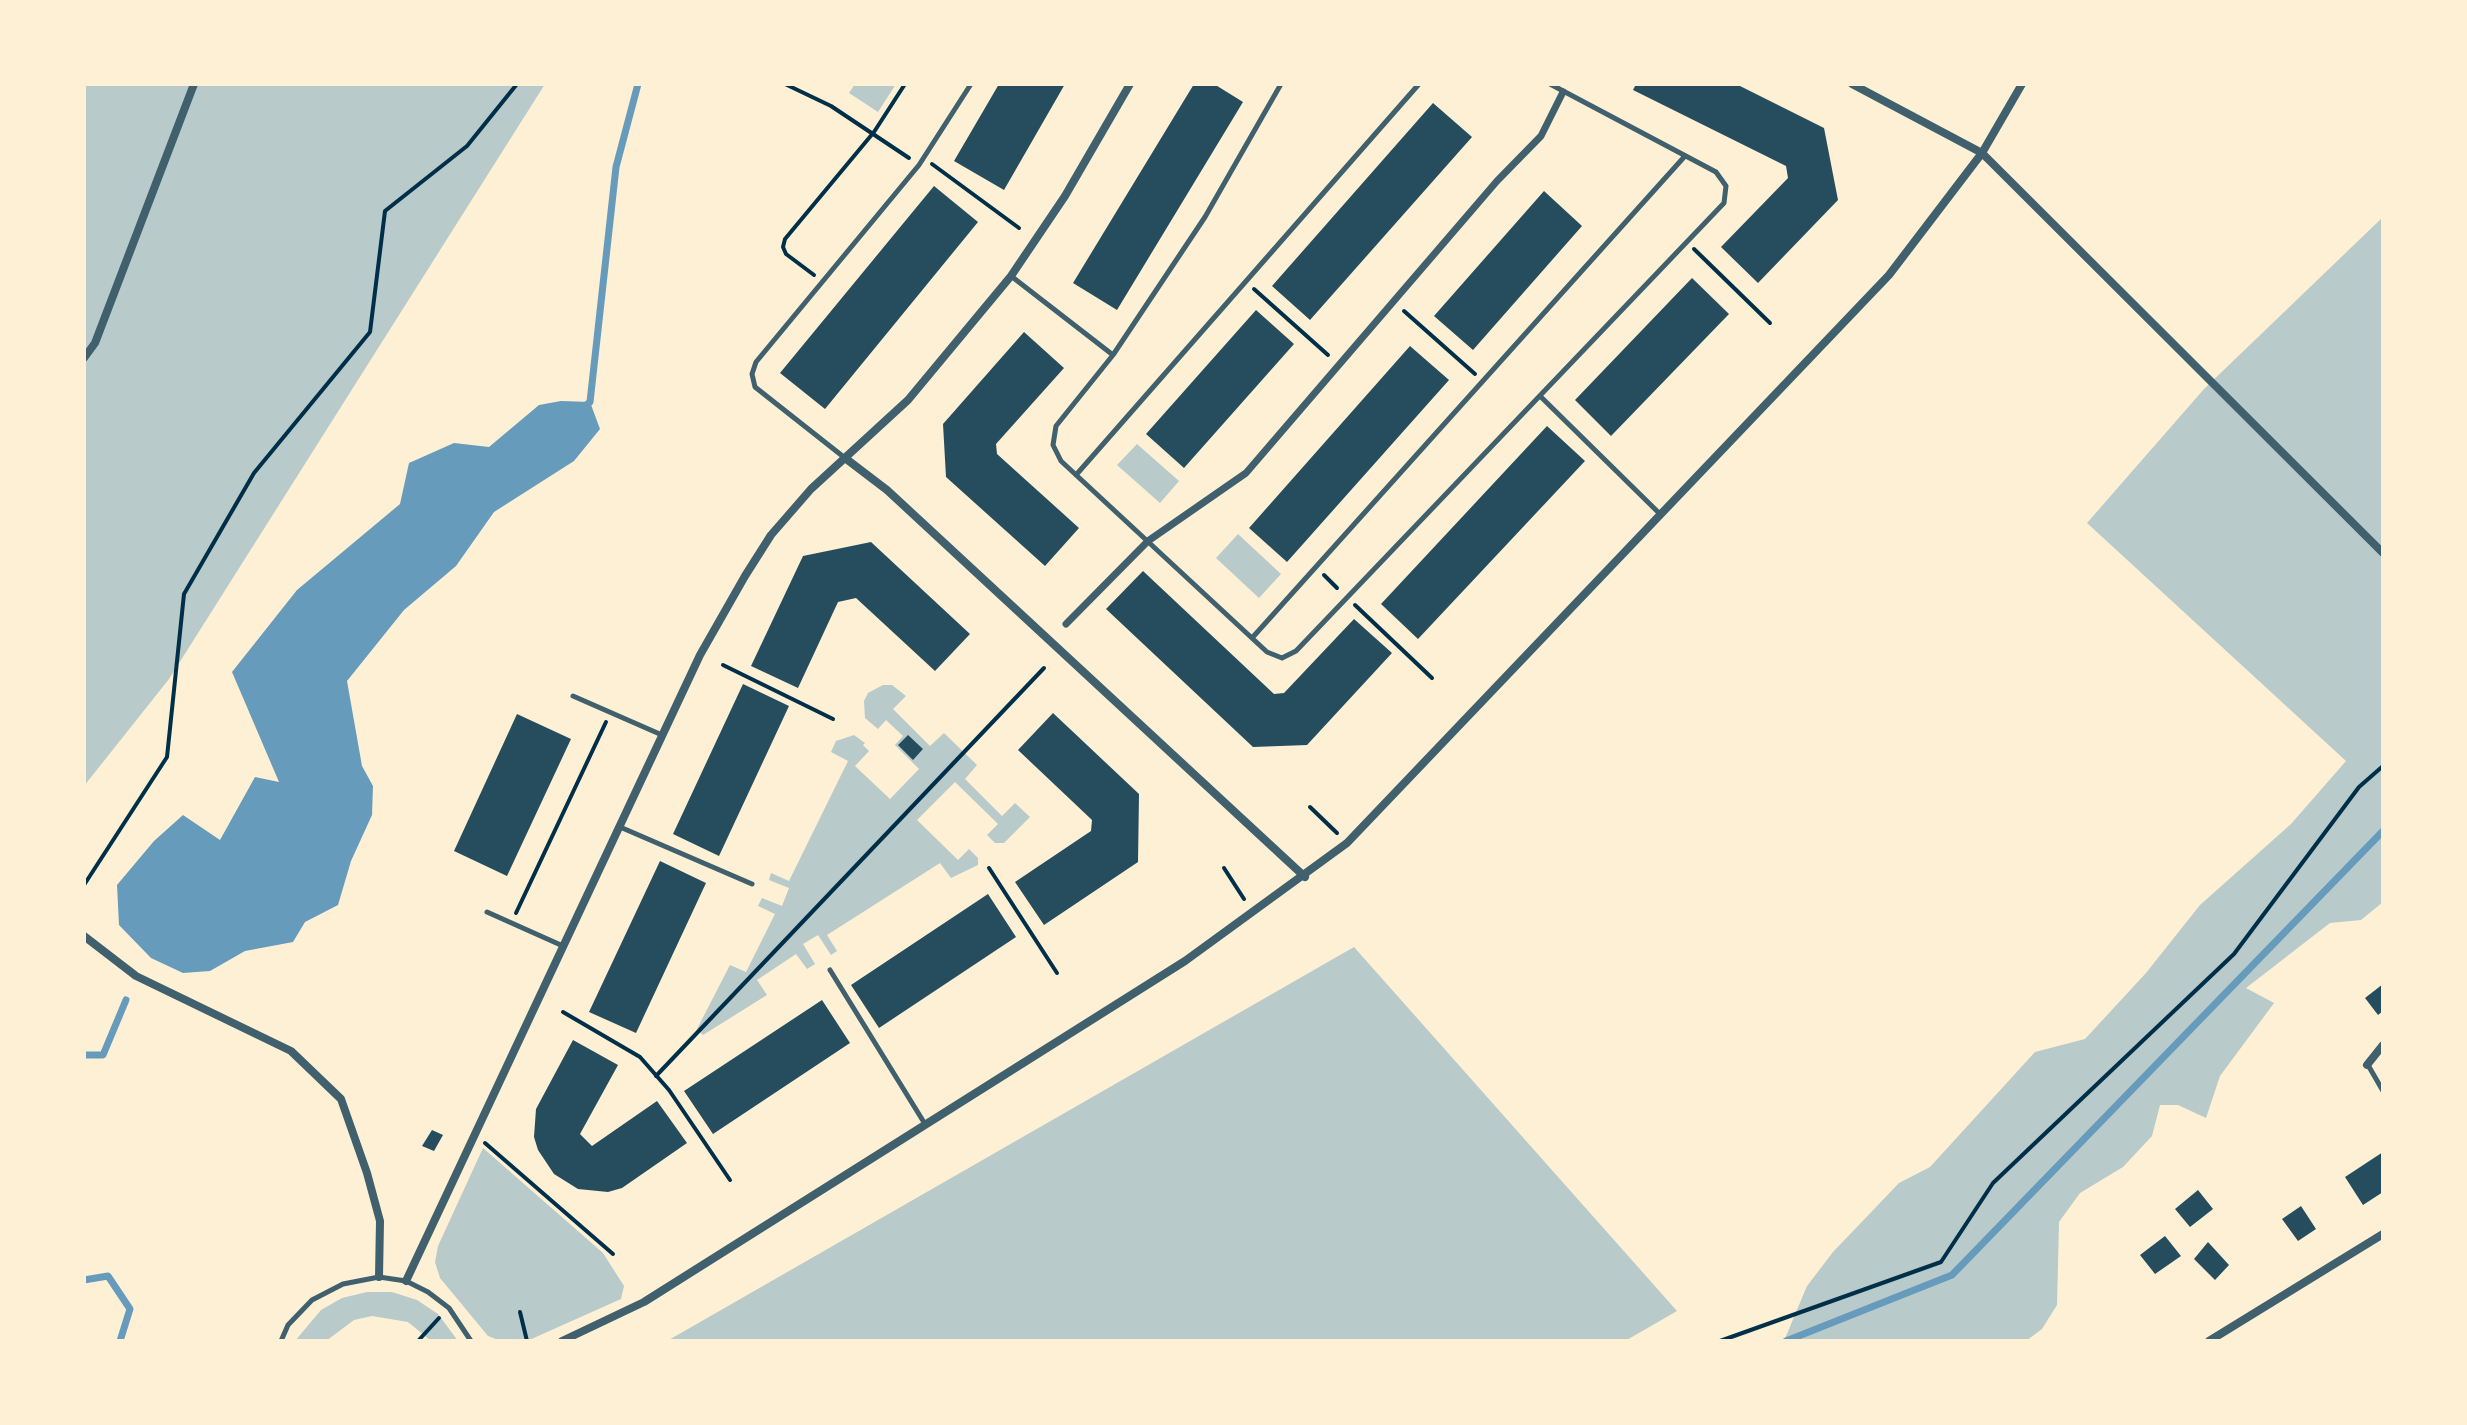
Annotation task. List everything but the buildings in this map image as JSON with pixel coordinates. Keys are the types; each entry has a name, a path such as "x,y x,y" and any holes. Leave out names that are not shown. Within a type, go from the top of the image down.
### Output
{"street":[{"path":"84,358 95,343 194,84"},
{"path":"406,1281 700,655 771,535 811,489 908,400 1011,276 1065,196 1130,84"},
{"path":"1852,84 1982,153 2383,553"},
{"path":"562,1341 644,1302 1185,961 1305,877 1347,843 1889,275 1982,153 2022,84"},
{"path":"1066,624 1148,541 1246,473 1497,181 1541,136 1563,92"},
{"path":"845,458 887,490 1305,877"},
{"path":"84,936 136,976 291,1051 341,1099 380,1221 379,1277"},
{"path":"2367,1065 2383,1045"},
{"path":"2209,1341 2383,1234"}],"lane":[{"path":"845,458 755,387 752,374 756,362 919,165 971,84"},
{"path":"1281,84 1205,217 1113,355 1056,426 1053,445 1061,461 1076,475 1267,652 1282,658 1296,651 1724,203 1726,186 1716,172 1550,84"},
{"path":"1076,475 1419,84"},
{"path":"1252,638 1685,156"},
{"path":"1011,276 1113,355"},
{"path":"1540,396 1661,515"},
{"path":"573,696 662,735"},
{"path":"619,827 752,884"},
{"path":"487,912 563,946"},
{"path":"830,970 925,1125"},
{"path":"2367,1065 2383,1091"},
{"path":"281,1341 288,1325 312,1300 343,1284 379,1277 406,1281 449,1308 471,1341"}],"path":[{"path":"84,885 167,757 184,594 254,473 370,332 385,211 467,146 517,84"},
{"path":"785,84 831,106 919,165"},
{"path":"822,282 786,254 783,247 785,239 874,132 905,84"},
{"path":"924,158 1019,228"},
{"path":"1687,242 1770,323"},
{"path":"1245,282 1338,365"},
{"path":"1393,301 1483,381"},
{"path":"1316,567 1432,678"},
{"path":"723,665 833,719"},
{"path":"656,1076 1044,668"},
{"path":"512,923 610,712"},
{"path":"1720,1341 1941,1262 1993,1183 2234,954 2359,787 2383,766"},
{"path":"1310,807 1338,834"},
{"path":"989,868 1057,973"},
{"path":"1224,868 1246,903"},
{"path":"563,1012 640,1057 730,1180"},
{"path":"495,1149 613,1254"},
{"path":"418,1341 449,1308"},
{"path":"520,1312 527,1341"}],"shaded area":[{"path":"84,84 545,84 169,679 84,786"},
{"path":"855,84 896,84 878,112 849,93"},
{"path":"2383,217 2383,902 2361,920 2330,923 2246,988 2274,1003 2220,1076 2206,1118 2178,1105 2160,1105 2152,1136 2123,1167 2080,1193 2059,1222 2057,1305 2042,1329 2026,1341 1784,1341 1807,1286 1833,1252 1899,1183 1930,1167 2035,1052 2085,1039 2146,973 2200,905 2291,824 2346,761 2087,523 2204,389"},
{"path":"1137,444 1179,481 1160,503 1117,465"},
{"path":"1238,534 1281,574 1259,598 1216,558"},
{"path":"883,685 892,685 906,696 893,709 930,746 944,733 977,765 965,779 1002,816 1015,803 1030,817 1004,843 995,843 987,835 998,824 955,782 917,820 958,860 969,849 978,858 978,865 951,878 940,863 827,935 837,951 831,955 818,935 803,944 815,964 807,969 796,954 757,980 767,995 703,1035 697,1029 730,965 746,972 775,914 758,906 762,898 782,906 789,888 769,880 771,873 789,881 848,761 831,752 836,741 854,735 865,743 863,745 869,751 855,766 890,799 919,769 895,745 903,736 886,720 878,729 865,718 864,701 868,693"},
{"path":"1354,947 1677,1311 1625,1341 667,1341"},
{"path":"483,1148 603,1253 624,1286 621,1299 527,1341 501,1341 488,1336 440,1278 435,1262 438,1246"},
{"path":"367,1292 392,1292 417,1300 438,1314 458,1341 431,1341 408,1322 372,1316 354,1320 326,1341 295,1341 321,1310 342,1298"}],"water":[{"path":"561,401 590,402 600,429 574,461 494,512 456,566 404,610 347,681 362,766 373,786 372,815 351,861 338,905 305,922 293,942 245,951 210,971 183,973 151,958 119,925 117,885 154,841 183,815 220,840 255,777 279,782 232,672 297,590 400,504 409,463 454,443 489,447 539,405"}],"waterway":[{"path":"584,407 590,402 616,167 638,84"},
{"path":"1786,1341 1952,1275 2383,831"},
{"path":"84,1055 103,1055 126,1000"},
{"path":"84,1280 108,1276 130,1309 120,1341"}]}
